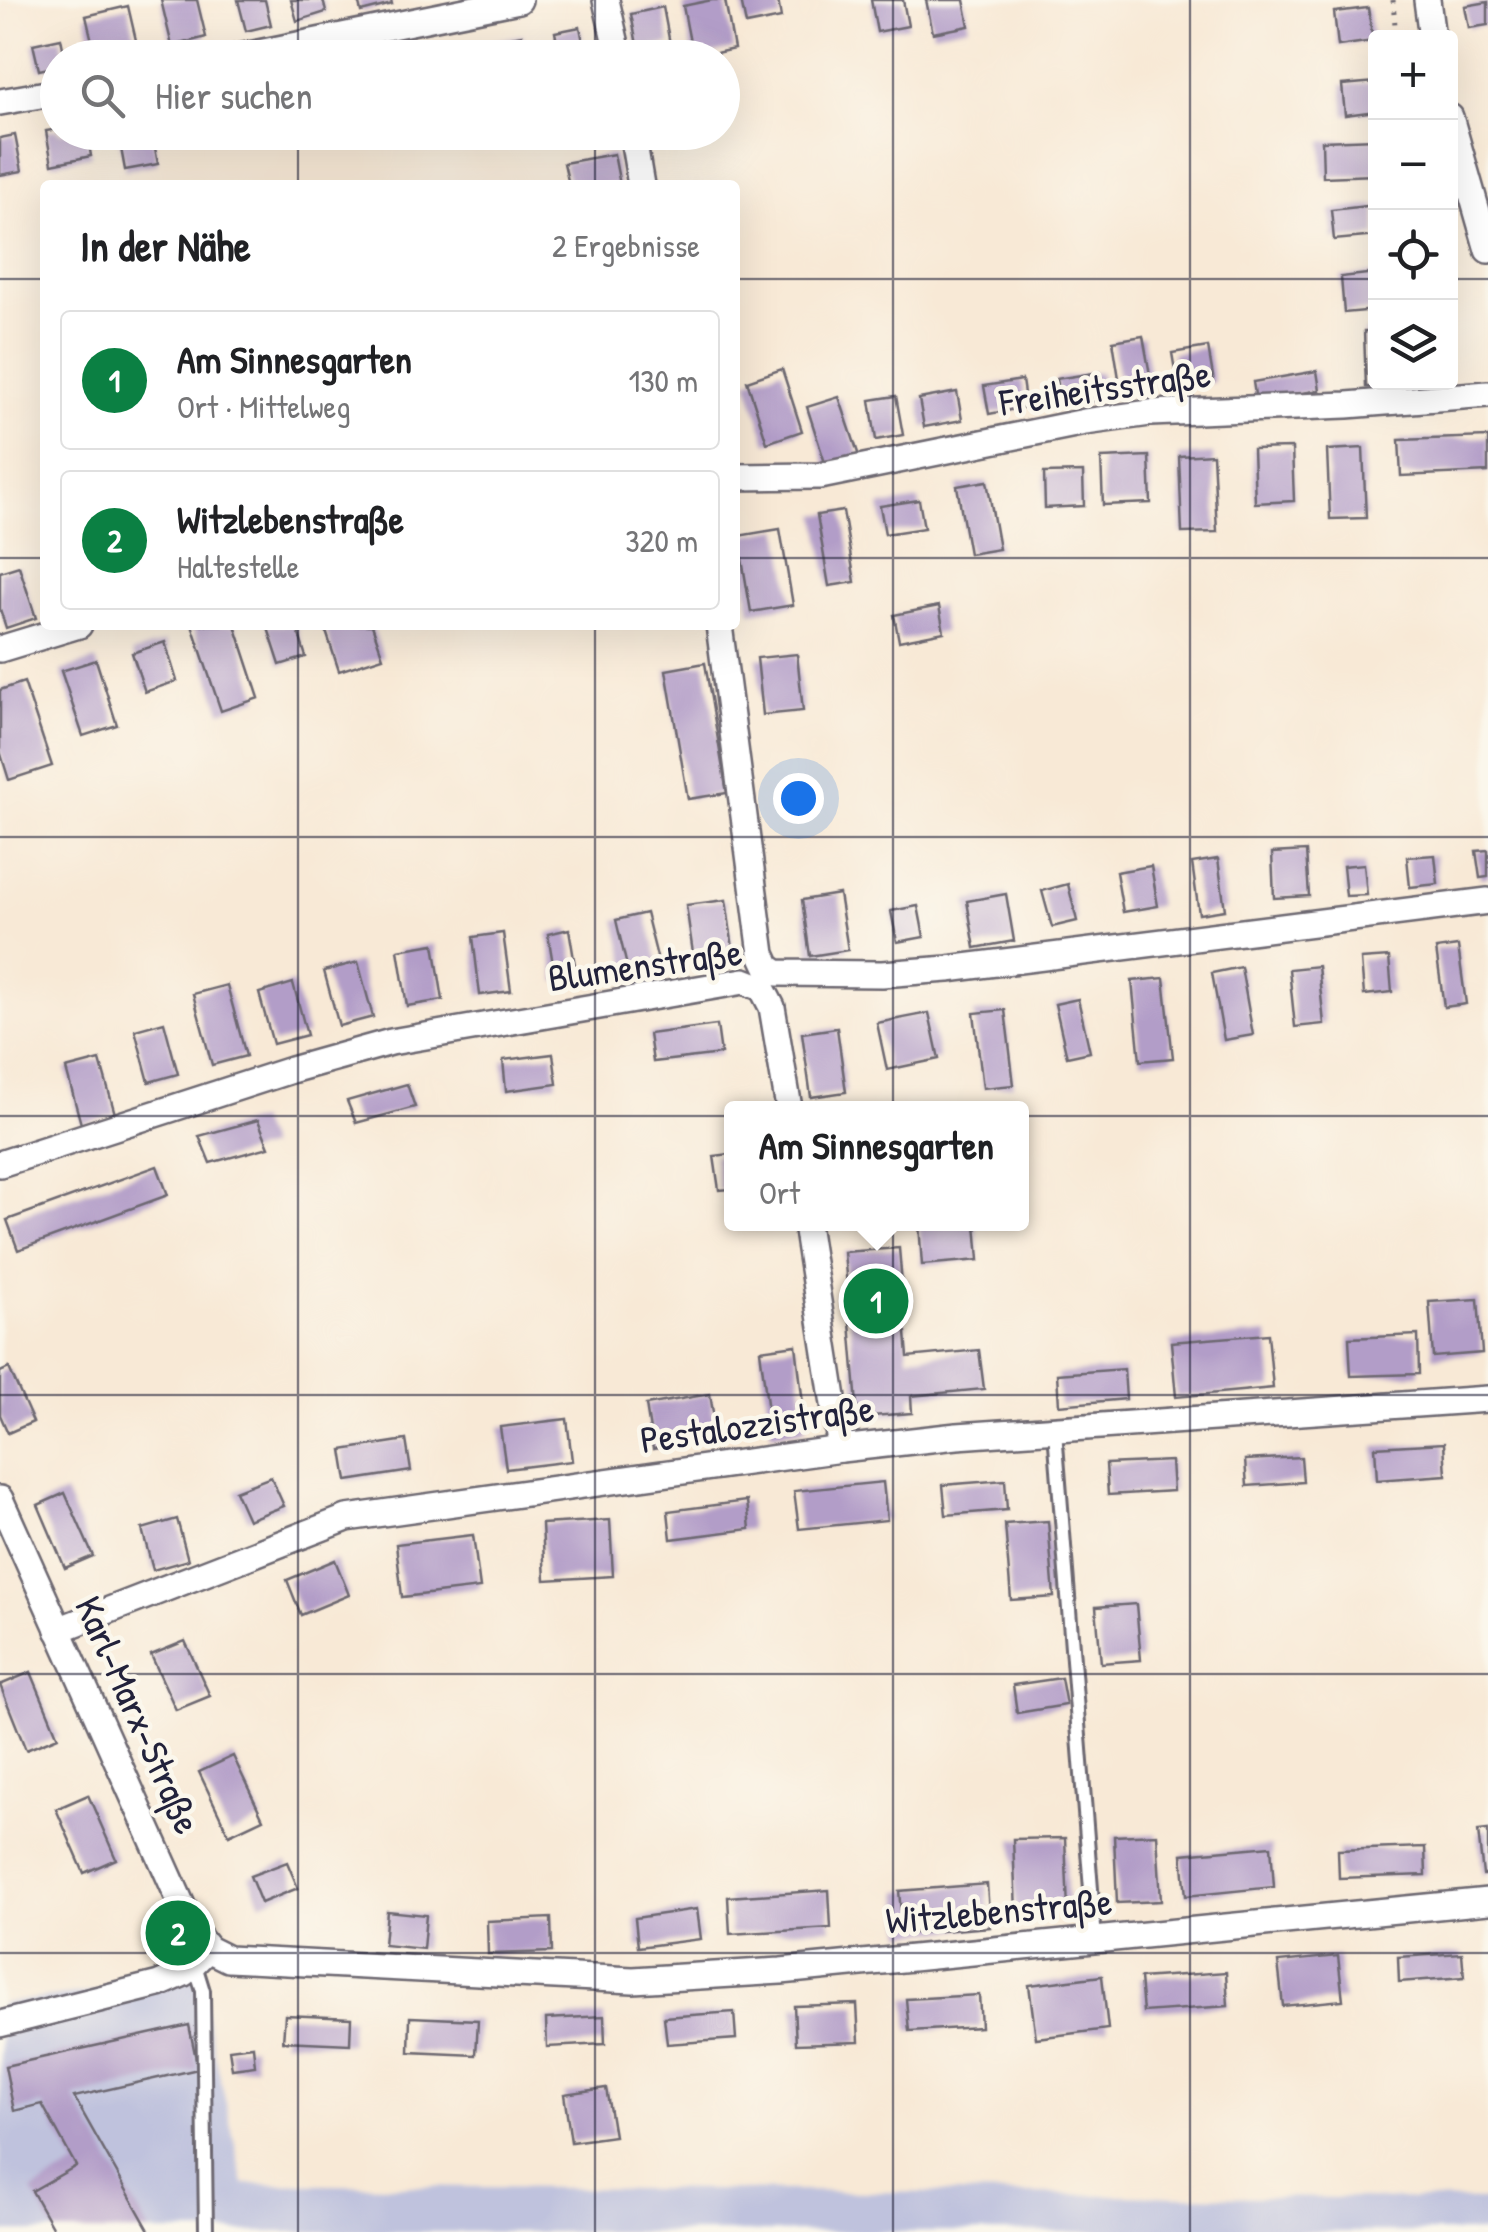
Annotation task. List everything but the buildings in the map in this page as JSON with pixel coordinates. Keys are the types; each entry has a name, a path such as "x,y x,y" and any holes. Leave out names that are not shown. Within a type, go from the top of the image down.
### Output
{"street":[{"path":"322,40 519,0"},
{"path":"606,0 614,40"},
{"path":"1426,0 1431,30"},
{"path":"0,102 40,95"},
{"path":"1451,120 1488,250"},
{"path":"635,150 640,180"},
{"name":"Freiheitsstraße","path":"740,477 820,476 1085,422 1150,413 1434,390 1488,394"},
{"path":"0,649 63,630"},
{"path":"720,630 762,954 788,1101"},
{"name":"Blumenstraße","path":"0,1164 290,1070 391,1042 788,976 948,969 1488,901"},
{"path":"807,1231 841,1449"},
{"name":"Pestalozzistraße","path":"58,1630 347,1518 841,1449 973,1435 1488,1400"},
{"name":"Karl-Marx-Straße","path":"0,1499 207,1956"},
{"name":"Witzlebenstraße","path":"207,1956 260,1962 633,1980 895,1966 1348,1924 1472,1906"},
{"path":"0,2024 159,1984 207,1956"}],"lane":[{"path":"1055,1431 1106,1944"},
{"path":"206,2232 203,1991 207,1956"}],"path":[{"path":"1393,0 1395,30"}],"shaded area":[{"path":"195,1965 244,2184 1488,2200 1488,2232 0,2232 0,2003 159,1984"}],"place":[{"name":"Am Sinnesgarten","path":"876,1301"},
{"name":"Witzlebenstraße","path":"178,1933"}]}
